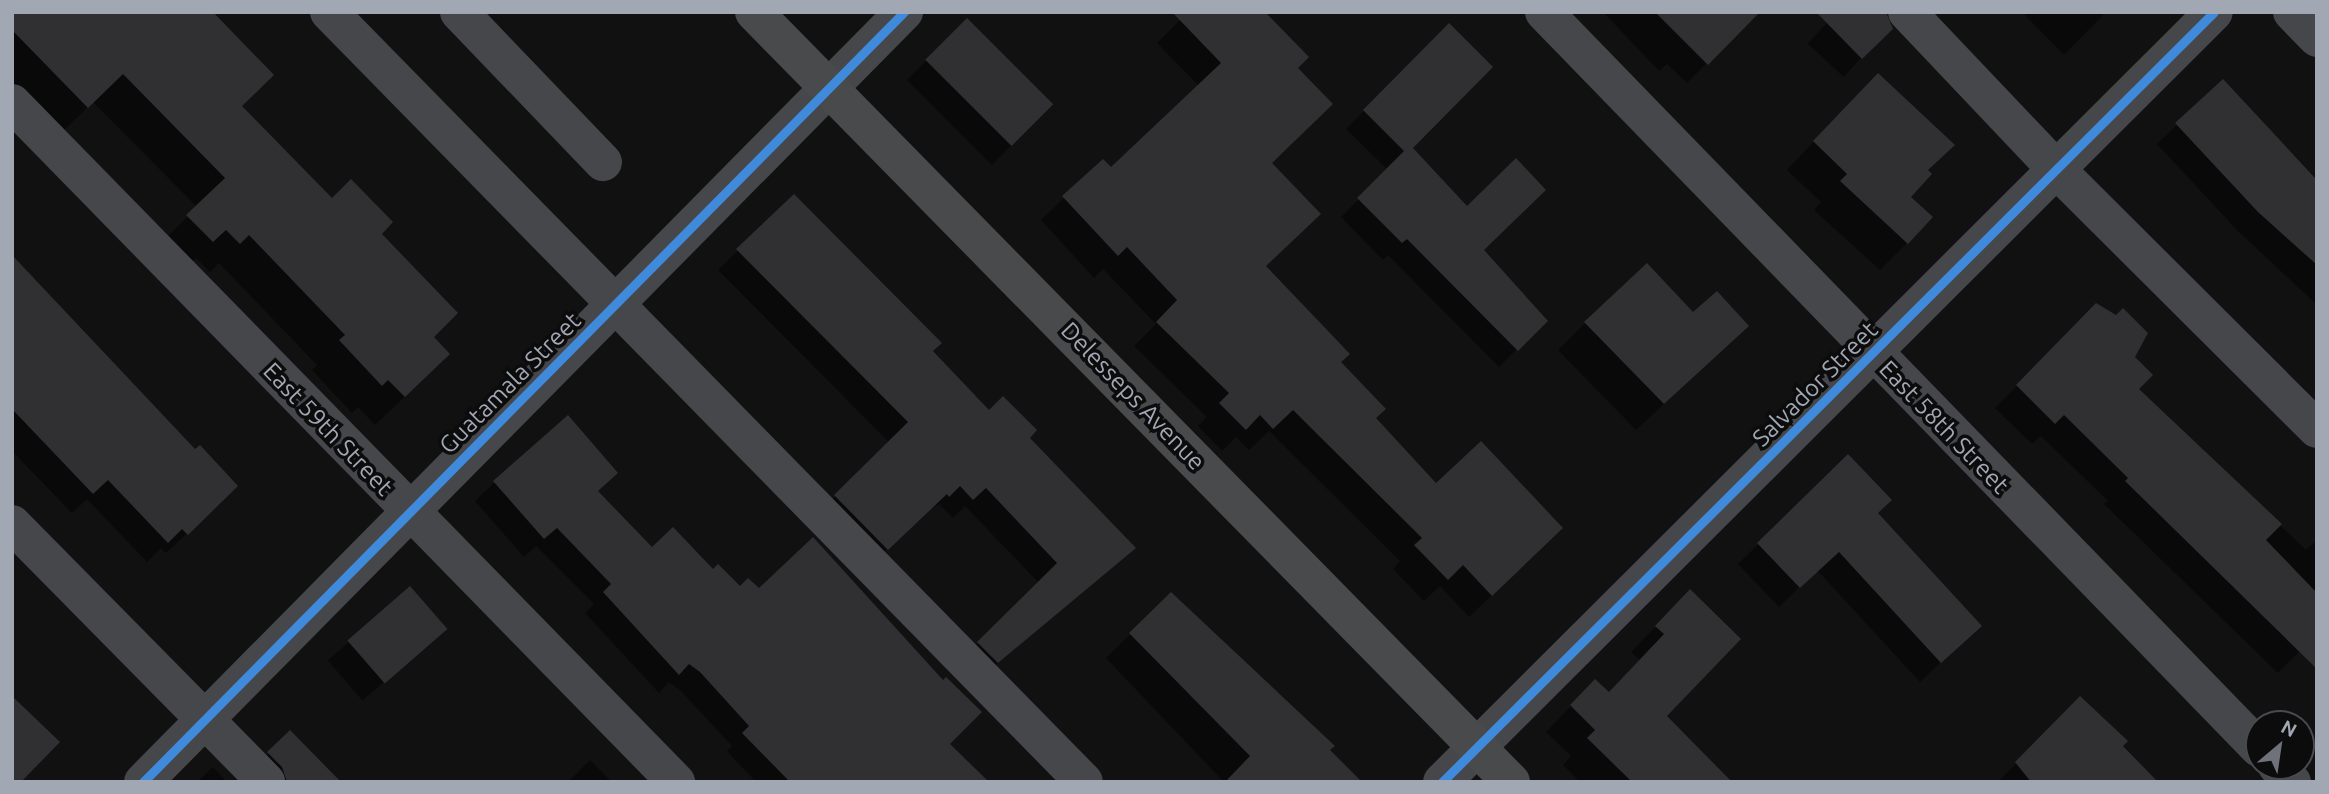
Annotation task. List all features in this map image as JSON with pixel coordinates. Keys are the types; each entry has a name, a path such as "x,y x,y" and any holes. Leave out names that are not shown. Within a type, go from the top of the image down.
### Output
{"main road":[{"name":"Delesseps Avenue","path":"754,12 1511,782"}],"street":[{"path":"328,12 617,303 1084,782"},
{"path":"460,12 603,162"},
{"name":"Guatamala Street","path":"143,782 904,12"},
{"name":"East 58th Street","path":"1544,12 1873,354 2245,734"},
{"path":"1907,12 2057,170 2317,429"},
{"name":"Salvador Street","path":"1442,782 2214,12"},
{"path":"2292,12 2317,38"},
{"name":"East 59th Street","path":"12,103 409,513 676,782"},
{"path":"12,524 266,782"}],"building":[{"path":"12,12 213,12 274,75 242,106 332,198 351,179 393,222 382,234 458,313 434,337 450,354 405,397 388,380 382,386 339,340 345,335 249,235 240,244 226,230 213,242 186,215 225,178 123,74 88,108 12,30"},
{"path":"1172,12 1265,12 1309,57 1298,68 1333,104 1272,163 1321,214 1266,266 1350,354 1341,362 1386,409 1376,418 1436,483 1481,441 1563,528 1492,596 1463,565 1448,580 1414,545 1422,538 1293,410 1273,429 1260,415 1246,430 1219,403 1229,393 1156,322 1177,300 1127,247 1118,256 1062,196 1103,159 1111,167 1221,63"},
{"path":"1655,12 1760,12 1708,65"},
{"path":"1816,12 1886,12 1893,29 1862,59"},
{"path":"967,18 1053,104 1012,146 925,60"},
{"path":"1449,23 1493,67 1413,148 1467,206 1516,158 1546,190 1484,250 1548,321 1518,351 1407,239 1402,243 1357,198 1404,151 1363,110"},
{"path":"1878,73 1955,145 1928,170 1932,174 1911,197 1933,217 1908,244 1840,181 1847,174 1813,141"},
{"path":"2223,79 2317,180 2317,265 2258,212 2175,123"},
{"path":"794,194 942,343 933,351 989,410 1003,396 1037,430 1030,438 1136,548 998,663 977,642 1057,563 986,488 973,500 960,486 949,497 947,494 888,550 834,495 908,422 736,249"},
{"path":"12,255 195,449 200,445 238,486 188,535 182,529 168,543 108,480 93,494 12,409"},
{"path":"1647,263 1693,312 1717,291 1749,326 1664,404 1584,322"},
{"path":"2096,303 2116,315 2123,308 2148,333 2135,357 2153,375 2139,389 2282,524 2266,540 2317,593 2317,669 2125,481 2128,478 2064,415 2055,424 2016,385"},
{"path":"568,415 618,473 598,491 652,547 673,527 713,569 718,564 740,586 748,578 759,588 813,537 943,680 946,677 982,712 950,744 989,782 790,782 742,733 749,726 700,672 689,664 679,675 603,592 611,584 557,528 544,539 493,481"},
{"path":"1848,454 1892,500 1878,513 1982,626 1941,663 1839,552 1800,588 1757,543"},
{"path":"410,586 447,629 385,683 347,640"},
{"path":"1690,589 1741,639 1667,716 1732,782 1632,782 1587,738 1595,730 1570,705 1595,679 1609,692 1664,634 1655,626"},
{"path":"1171,592 1335,746 1330,750 1362,782 1225,782 1250,756 1129,633"},
{"path":"12,696 60,742 21,782 12,782"},
{"path":"2080,696 2128,741 2123,746 2158,782 2031,782 2015,762"},
{"path":"290,730 341,782 287,782 282,767 267,752"}],"cycle path":[{"path":"143,782 904,12"},
{"path":"1442,782 2214,12"}]}
